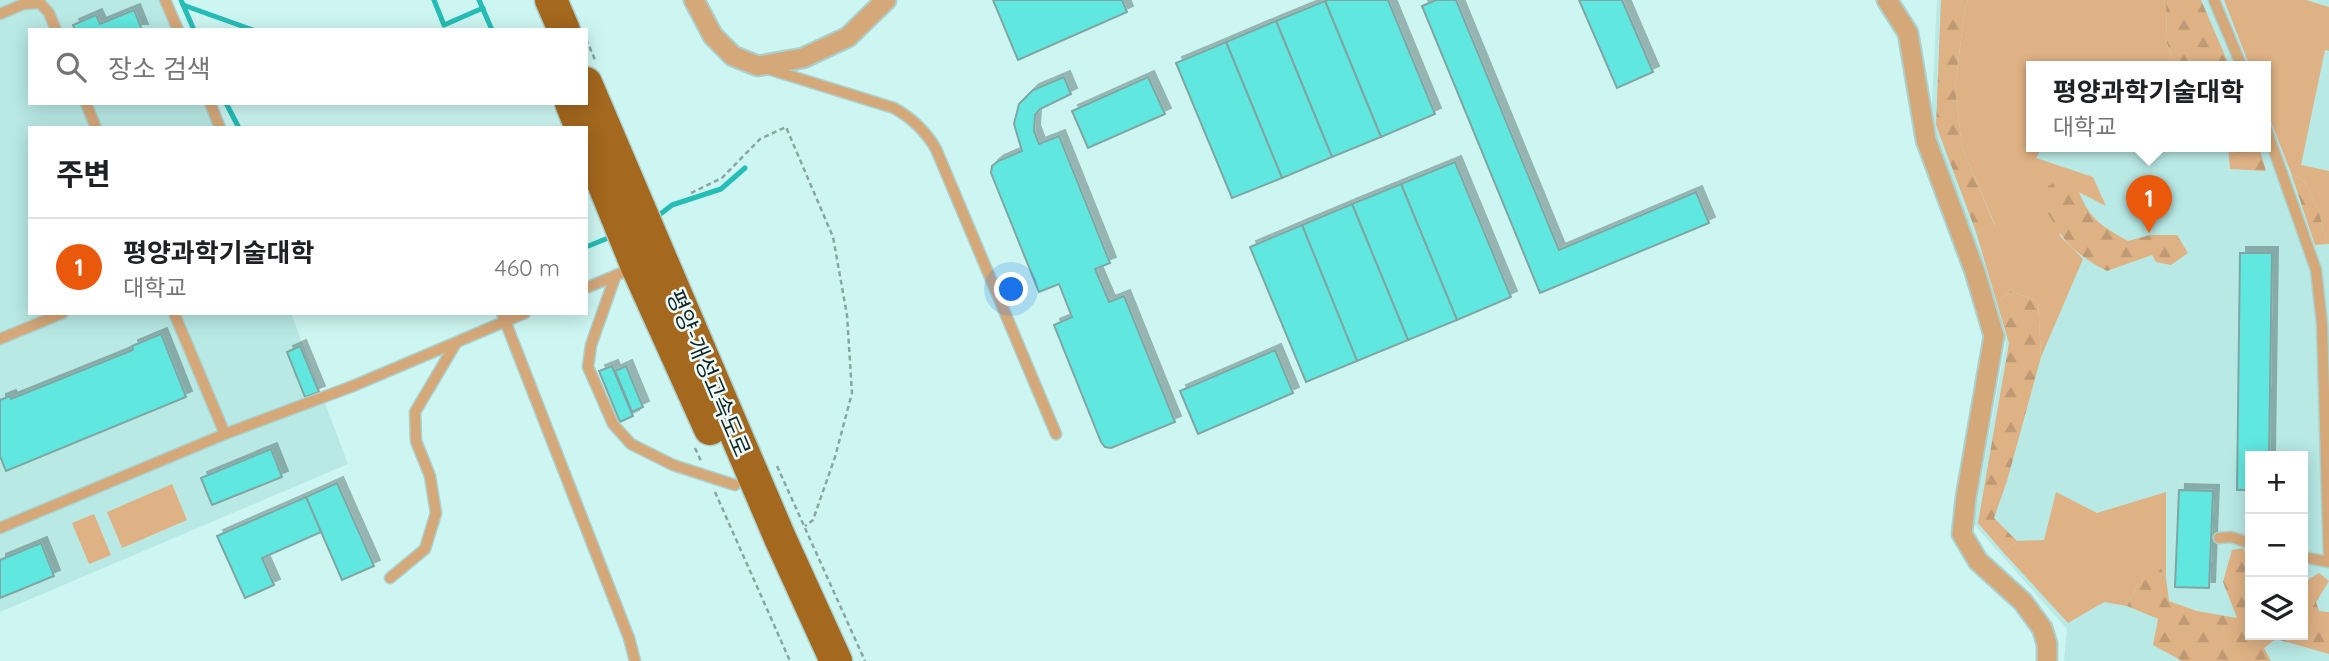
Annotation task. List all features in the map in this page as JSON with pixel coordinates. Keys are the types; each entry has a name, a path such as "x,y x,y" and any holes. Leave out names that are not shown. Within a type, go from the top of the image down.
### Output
{"highway":[{"path":"528,0 539,28"},
{"path":"551,0 563,28"},
{"name":"평양-개성고속도로","path":"588,90 634,248 780,538 836,661"},
{"path":"571,105 580,126"},
{"name":"평양-개성고속도로","path":"588,145 814,661"}],"street":[{"path":"694,0 713,36 733,55 758,66 803,58 848,37 886,0"},
{"path":"1887,0 1908,33 1926,140 1975,272 1994,336 1962,534 1978,561 2023,602 2042,628 2047,644 2047,661"}],"lane":[{"path":"165,0 177,28"},
{"path":"2214,0 2239,61"},
{"path":"0,13 24,4 40,3 49,13 55,28"},
{"path":"758,66 894,108 924,131 936,149 1056,435"},
{"path":"87,105 95,126"},
{"path":"211,105 219,126"},
{"path":"2271,142 2316,270 2322,324 2329,562 2308,558"},
{"path":"588,287 634,248"},
{"path":"634,248 590,345 588,368 613,424 631,444 673,465 735,485"},
{"path":"0,339 58,315"},
{"path":"175,315 225,434"},
{"path":"0,528 225,434 352,386 456,342 504,317 629,638 635,661"},
{"path":"390,578 425,549 436,513 430,476 416,441 415,412 456,342"},
{"path":"2219,538 2231,537 2245,541"}],"path":[{"path":"691,193 722,178 760,139 786,127 805,166 833,237 846,315 852,393 835,457 813,520 805,526 865,661"}],"shaded area":[{"path":"0,0 172,0 182,28 28,28 28,105 212,105 219,126 28,126 28,315 292,315 348,464 0,612"},
{"path":"1937,0 2329,0 2329,661 2064,661 2067,629 1973,523 2006,342 1931,124"}],"green space":[{"path":"1941,0 1968,0 1955,87 1962,147 1995,226 1976,232 1936,125"},
{"path":"1968,0 2164,0 2166,5 2167,43 2174,61 2026,61 2026,152 2039,152 2036,158 2093,177 2106,206 2057,181 2060,236 2083,259 2041,357 2038,301 2010,291 1997,303 1976,232 1995,225 1962,147 1955,87"},
{"path":"2164,0 2201,0 2227,61 2174,61 2167,43"},
{"path":"2224,0 2306,0 2329,7 2329,51 2325,50 2301,165 2329,171 2329,244 2319,212 2305,182 2291,173 2271,122 2271,61 2248,61"},
{"path":"2228,152 2260,152 2266,171 2230,169"},
{"path":"2291,173 2305,182 2319,212 2327,244 2315,245"},
{"path":"2057,180 2079,192 2092,216 2128,241 2150,235 2177,235 2188,253 2171,265 2156,262 2152,255 2107,271 2072,248 2051,220 2038,194"},
{"path":"2010,291 2038,301 2041,357 2007,481 1994,518 2017,541 2003,552 1978,523 2009,343 1997,303"},
{"path":"172,484 187,520 122,548 107,512"},
{"path":"2056,492 2097,513 2166,492 2166,578 2158,564 2138,583 2127,606 2104,602 2068,623 2003,552 2017,541 2044,540"},
{"path":"94,514 111,555 89,564 72,523"},
{"path":"2244,548 2245,554 2245,640 2275,640 2264,648 2271,661 2182,661 2153,645 2158,619 2127,606 2138,583 2158,563 2166,578 2169,601 2197,611 2237,618 2223,582 2232,550"},
{"path":"2319,573 2329,581 2316,602 2319,611 2329,612 2329,654 2280,640 2308,640 2308,580"}],"building":[{"path":"993,0 1122,0 1127,12 1018,60"},
{"path":"1388,0 1435,114 1381,137 1325,1"},
{"path":"1436,0 1456,0 1559,250 1696,192 1709,223 1540,293 1422,6"},
{"path":"1579,0 1622,0 1653,72 1617,88"},
{"path":"1325,1 1381,137 1332,157 1276,21"},
{"path":"134,10 141,28 74,28 73,25 96,15 100,24"},
{"path":"1276,21 1332,157 1282,178 1226,42"},
{"path":"1226,42 1282,178 1232,198 1176,63"},
{"path":"1064,77 1071,94 1040,109 1035,115 1034,131 1039,144 1059,136 1110,263 1095,269 1109,302 1124,296 1175,422 1111,448 1105,447 1101,442 1054,325 1072,317 1059,284 1039,292 991,173 992,166 998,161 1022,151 1014,124 1019,104 1033,90"},
{"path":"1148,77 1165,114 1088,148 1072,111"},
{"path":"1455,162 1511,297 1457,320 1401,184"},
{"path":"1401,184 1457,320 1408,340 1352,204"},
{"path":"1352,204 1408,340 1357,361 1302,225"},
{"path":"1302,225 1357,361 1306,382 1250,247"},
{"path":"2240,253 2272,253 2269,451 2245,451 2245,490 2237,490"},
{"path":"161,334 186,397 6,471 0,456 0,400 10,396 11,399 133,350 132,346"},
{"path":"300,346 319,392 305,397 287,352"},
{"path":"1275,350 1293,393 1198,434 1180,391"},
{"path":"612,366 633,416 620,422 599,371"},
{"path":"626,366 643,407 632,412 615,371"},
{"path":"271,449 282,477 212,505 201,478"},
{"path":"337,483 374,566 342,580 306,497"},
{"path":"2179,490 2213,491 2209,588 2175,587"},
{"path":"306,497 321,532 262,558 274,585 245,598 217,536"},
{"path":"41,543 54,576 0,598 0,560"}],"waterway":[{"path":"181,0 193,28"},
{"path":"434,0 444,25 483,8"},
{"path":"479,0 491,28"},
{"path":"183,5 247,28"},
{"path":"227,105 238,126"},
{"path":"654,219 672,205 721,189 745,168"},
{"path":"588,246 613,236"}],"place":[{"name":"평양과학기술대학","path":"2149,233"}]}
